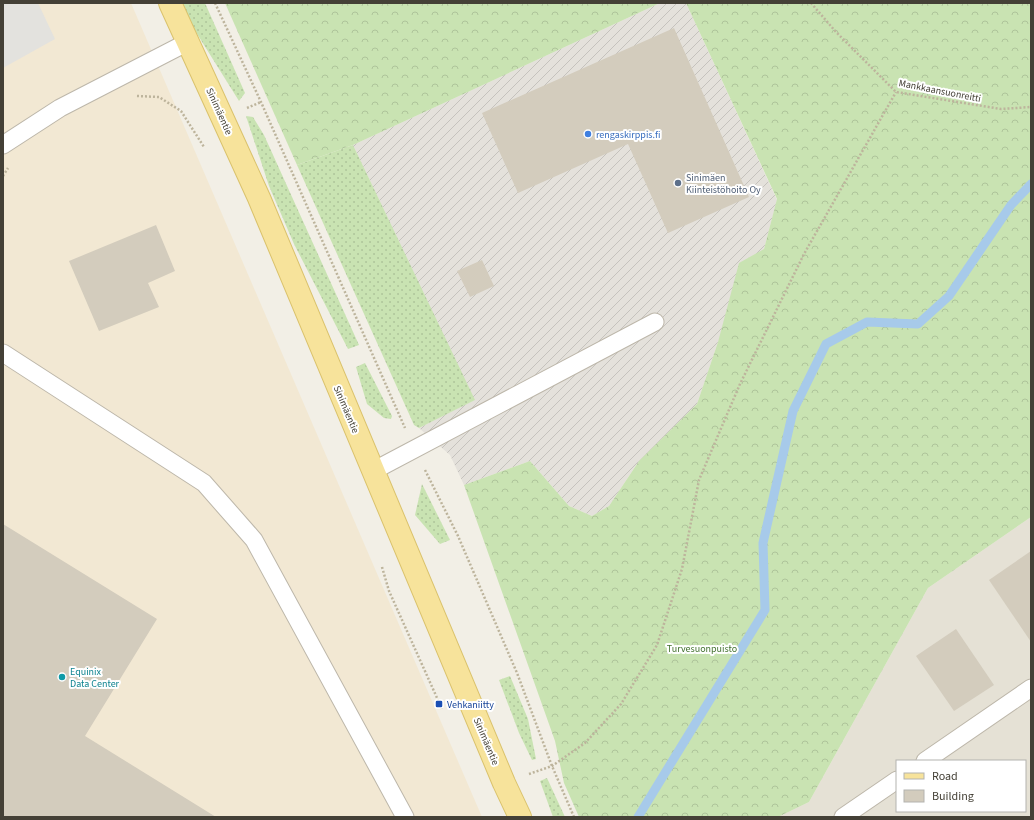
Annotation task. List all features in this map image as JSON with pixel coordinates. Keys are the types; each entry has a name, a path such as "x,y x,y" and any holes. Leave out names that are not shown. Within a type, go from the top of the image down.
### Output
{"main road":[{"name":"Sinimäentie","path":"170,3 259,198 495,762 520,817"}],"lane":[{"path":"3,145 60,108 188,42"},
{"path":"373,471 655,322"},
{"path":"3,353 204,483 254,540 405,817"},
{"path":"926,760 1031,688"},
{"path":"843,817 896,781"}],"path":[{"path":"215,3 261,102 415,449 458,536 517,673 552,766 574,817"},
{"name":"Mankkaansuonreitti","path":"811,3 836,32 896,92 1001,109 1031,107"},
{"path":"552,766 585,743 621,704 657,645 682,569 699,480 740,384 804,254 896,92"},
{"path":"136,96 159,97 181,111 194,132"},
{"path":"3,176 10,165"}],"shaded area":[{"path":"3,3 131,3 482,817 3,817"},
{"path":"3,3 38,3 55,39 3,68"},
{"path":"660,3 686,3 777,200 764,249 718,342 697,404 639,461 609,506 592,516 569,506 530,461 464,485 450,455 419,428 474,400 353,145"},
{"path":"1031,517 1031,817 778,817 809,802 928,588"}],"green space":[{"path":"182,3 205,3 245,93 239,101 194,29"},
{"path":"225,3 660,3 353,145 297,165"},
{"name":"Turvesuonpuisto","path":"686,3 1031,3 1031,517 928,588 809,802 778,817 579,817 564,783 555,741 464,485 530,461 569,506 592,516 609,506 639,461 697,404 718,342 739,263 764,249 777,199"},
{"path":"246,116 253,117 264,135 359,345 348,349 294,244 269,186"},
{"path":"353,145 475,400 419,428 414,425 297,165"},
{"path":"365,363 392,416 391,419 384,418 367,404 356,367"},
{"path":"422,484 450,540 440,544 415,515"},
{"path":"510,676 528,719 536,759 532,760 519,733 499,680"},
{"path":"547,778 565,817 553,817 540,781"}],"building":[{"path":"674,28 749,197 668,233 628,144 518,193 482,113"},
{"path":"156,225 175,271 148,283 159,307 99,331 69,261"},
{"path":"482,260 494,286 470,297 457,271"},
{"name":"Equinix Data Center","path":"3,524 157,619 85,736 216,817 3,817"},
{"path":"1031,551 1031,642 989,580"},
{"path":"956,629 994,685 954,711 916,656"}],"waterway":[{"path":"638,817 765,610 763,543 793,411 826,344 867,322 918,324 949,296 1011,205 1031,184"}],"place":[{"name":"rengaskirppis.fi","path":"588,134"},
{"name":"Sinimäen Kiinteistöhoito Oy","path":"678,183"},
{"name":"Equinix Data Center","path":"62,677"},
{"name":"Vehkaniitty","path":"439,704"}]}
